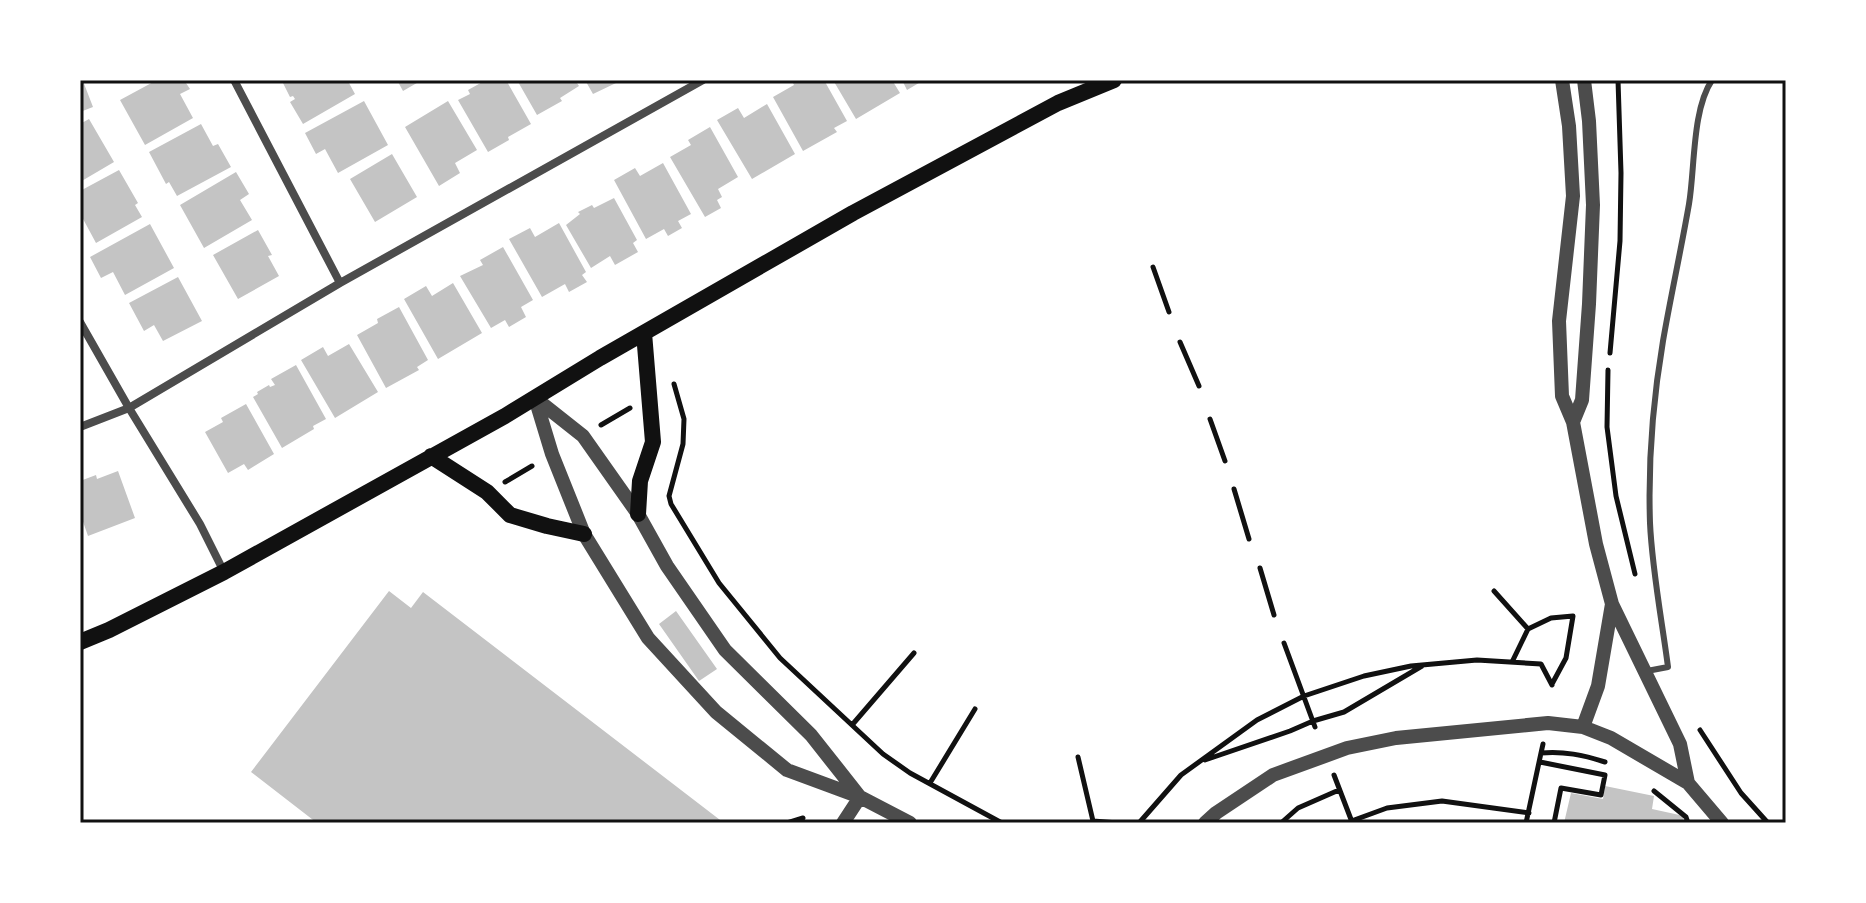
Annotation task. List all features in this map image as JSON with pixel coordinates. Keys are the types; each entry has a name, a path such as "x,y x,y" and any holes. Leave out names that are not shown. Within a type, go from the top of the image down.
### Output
{"main road":[{"path":"80,642 224,572 505,416 866,206 1058,103 1114,80"},
{"path":"638,514 640,481 653,442 644,333"},
{"path":"431,456 487,492 510,515 584,534"}],"street":[{"path":"234,80 340,283"},
{"path":"80,427 129,408 340,283 703,80"},
{"path":"1562,80 1569,126 1573,196 1559,321 1562,396 1573,422 1596,544 1612,604 1680,744 1688,783"},
{"path":"1573,422 1582,400 1593,205 1584,80"},
{"path":"80,322 200,524 224,572"},
{"path":"535,398 583,436 638,514 667,566 725,650 811,735 860,797"},
{"path":"535,398 552,454 584,534 648,638 716,712 787,770 860,797 910,823"},
{"path":"1583,727 1598,686 1612,604"},
{"path":"1205,823 1273,775 1347,748 1396,738 1548,723 1583,727 1611,738 1688,783 1722,823"},
{"path":"843,823 860,797"}],"lane":[{"path":"1644,672 1668,667 1650,526 1654,416 1662,344 1689,202 1700,110 1712,80"}],"path":[{"path":"1153,267 1169,312"},
{"path":"1180,342 1199,386"},
{"path":"674,384 684,419 683,444 669,496 719,583 780,658 883,754 910,773 1002,823"},
{"path":"601,425 635,406"},
{"path":"1210,419 1225,461"},
{"path":"501,484 532,466"},
{"path":"1234,489 1249,539"},
{"path":"1260,568 1274,615"},
{"path":"1494,591 1528,629"},
{"path":"1139,823 1181,775 1257,720 1304,696 1364,676 1424,665 1477,660 1541,664 1552,685 1566,658 1573,616 1551,618 1528,629 1512,661"},
{"path":"1284,643 1314,724"},
{"path":"852,725 914,653"},
{"path":"1197,763 1344,712 1424,665"},
{"path":"930,783 975,709"},
{"path":"1526,823 1544,742"},
{"path":"1541,753 1579,754 1611,764"},
{"path":"1078,757 1090,822 1118,823"},
{"path":"1540,762 1605,775 1601,795 1561,788 1554,823"},
{"path":"1333,772 1350,822 1387,808 1442,801 1529,813"},
{"path":"1644,784 1686,817 1688,823"},
{"path":"1281,823 1298,808 1339,790"},
{"path":"787,823 803,818"}],"building":[{"path":"157,80 184,80 190,89 180,94 193,118 145,145 120,100"},
{"path":"284,80 353,80 349,83 355,94 303,124 290,102 295,99 290,97"},
{"path":"397,80 422,80 403,91"},
{"path":"486,80 506,80 531,124 488,152 458,100"},
{"path":"517,80 575,80 579,86 560,98 562,101 537,115"},
{"path":"585,80 614,80 616,83 593,94"},
{"path":"793,80 824,80 847,121 834,128 837,132 803,151 773,97 794,85"},
{"path":"833,80 892,80 900,93 856,119"},
{"path":"902,80 924,80 907,90"},
{"path":"83,81 93,107 80,112 80,82"},
{"path":"364,101 388,145 338,173 325,149 316,154 305,133"},
{"path":"448,101 477,150 455,163 460,173 439,186 405,127"},
{"path":"767,104 795,154 752,179 717,120 738,108 744,118"},
{"path":"89,119 114,162 80,182 80,124"},
{"path":"201,124 213,146 218,144 231,167 177,196 169,182 166,184 149,152"},
{"path":"710,127 738,177 718,189 722,197 717,200 721,208 705,217 670,157 691,145 688,140"},
{"path":"392,154 417,197 375,222 350,179"},
{"path":"663,163 691,214 678,221 682,228 668,236 664,229 646,239 614,180 635,168 640,176"},
{"path":"119,170 138,203 135,205 142,217 96,243 80,218 80,191"},
{"path":"236,172 249,194 240,200 252,220 204,248 180,205"},
{"path":"614,198 637,240 633,243 638,252 615,265 610,256 591,268 566,225 580,214 578,212"},
{"path":"559,223 586,272 582,275 587,282 569,292 565,284 542,297 509,239 530,228 535,237"},
{"path":"150,224 174,268 125,295 113,272 101,278 90,257"},
{"path":"258,230 279,276 238,299 213,255"},
{"path":"503,247 533,300 521,307 526,317 509,327 505,320 491,328 460,276 483,265 480,260"},
{"path":"178,277 202,321 163,341 154,325 144,331 129,303"},
{"path":"453,283 482,333 438,359 404,299 426,286 432,296"},
{"path":"399,307 428,360 417,367 419,370 386,388 357,335"},
{"path":"349,344 378,392 335,418 301,360 323,347 328,356"},
{"path":"296,365 326,419 282,448 253,397 269,385 275,385 271,379"},
{"path":"246,404 274,454 248,470 244,464 228,473 205,432 223,422 221,418"},
{"path":"118,471 135,518 88,536 80,513 80,481"},
{"path":"389,591 411,608 423,592 724,823 317,823 251,772"},
{"path":"676,611 717,669 699,681 659,624"},
{"path":"1605,786 1654,796 1652,809 1684,816 1683,823 1564,823 1571,793 1603,799"}]}
